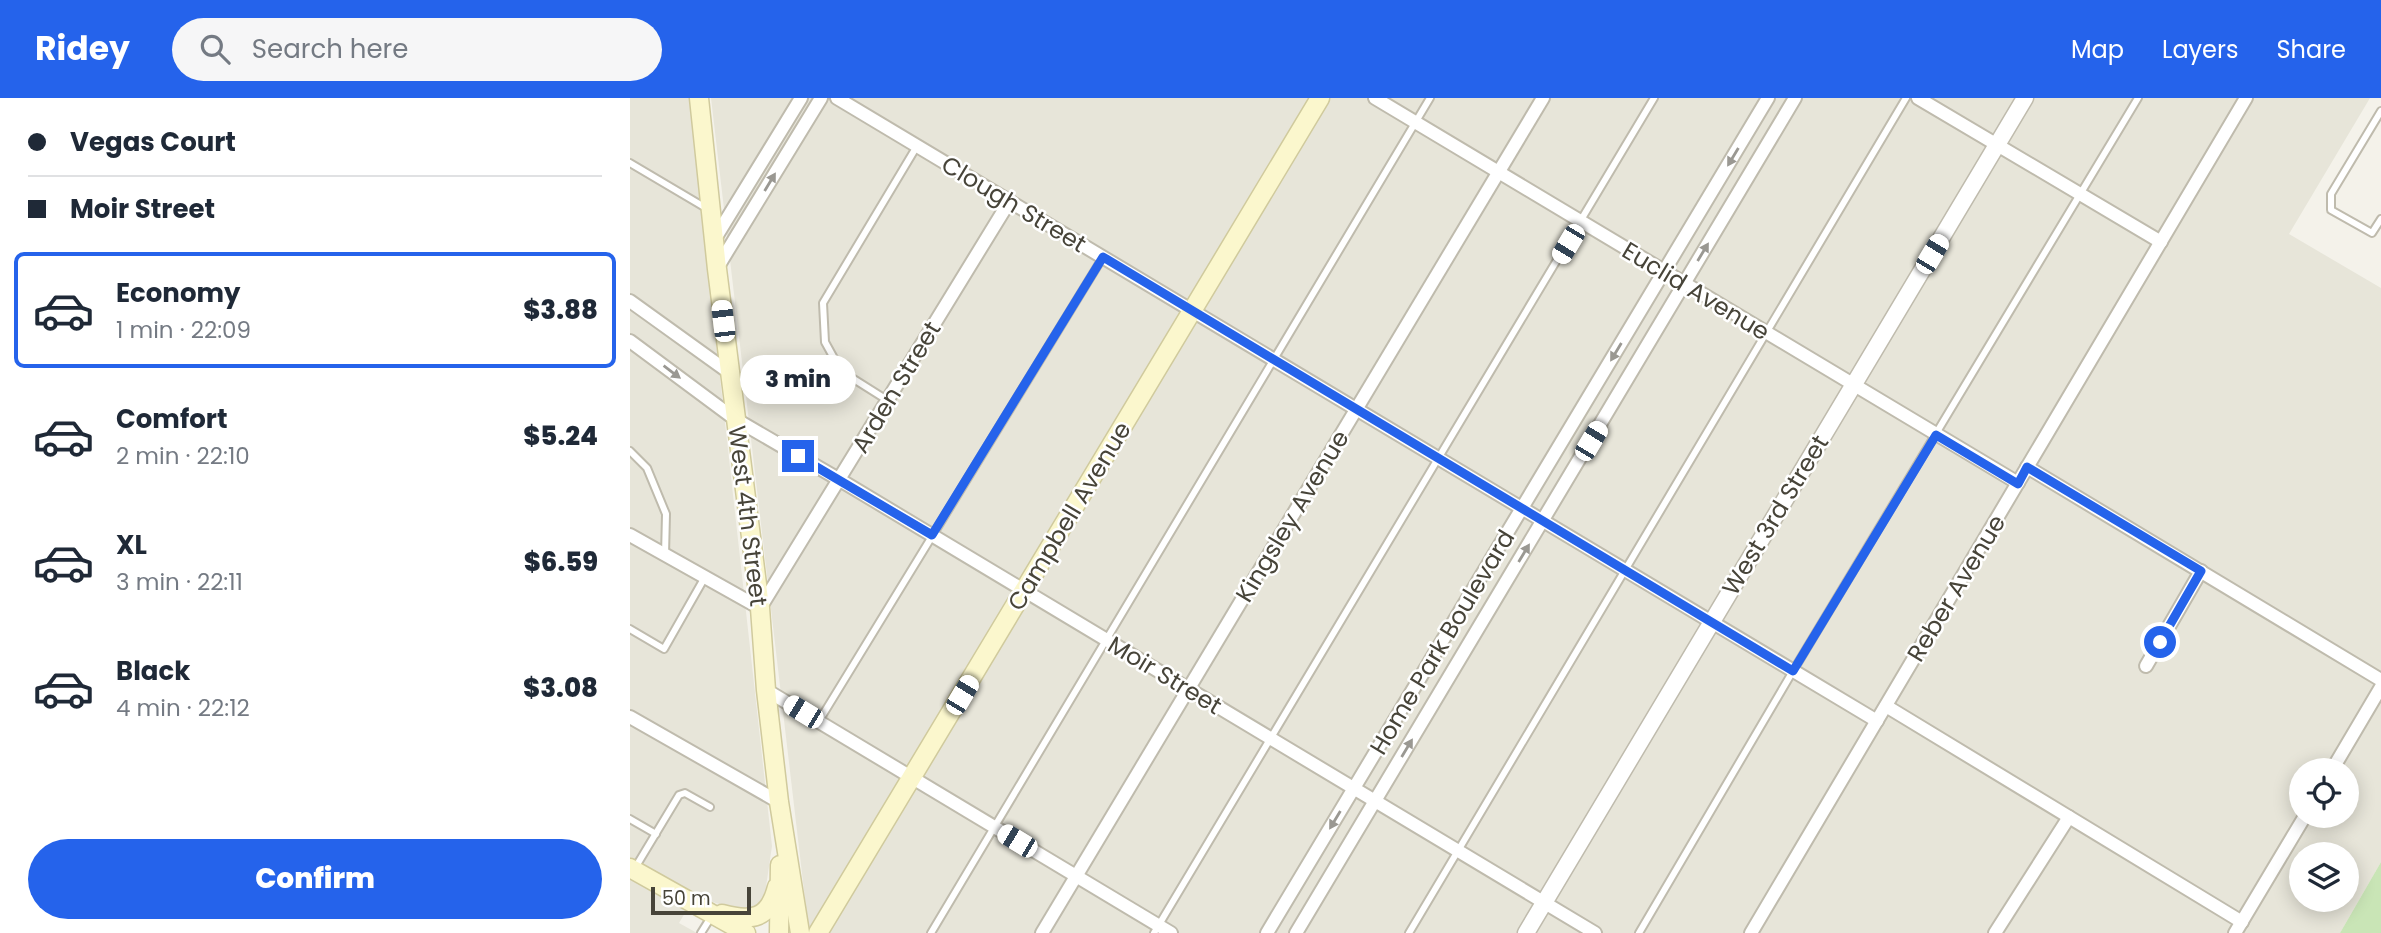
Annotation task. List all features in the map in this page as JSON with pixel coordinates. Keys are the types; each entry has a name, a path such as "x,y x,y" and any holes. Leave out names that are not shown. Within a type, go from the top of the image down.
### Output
{"main road":[{"name":"West 4th Street","path":"699,98 735,419 760,608 779,802 800,933"},
{"name":"Campbell Avenue","path":"818,933 1320,98"},
{"path":"779,802 779,933"},
{"path":"632,869 746,933"},
{"path":"709,911 748,918 766,912 773,901 780,873"}],"street":[{"path":"714,240 801,98"},
{"path":"717,268 821,98"},
{"name":"Clough Street","path":"836,98 1877,721"},
{"name":"Euclid Avenue","path":"1375,98 2018,484"},
{"name":"Kingsley Avenue","path":"1042,933 1542,98"},
{"name":"Home Park Boulevard","path":"1267,933 1768,98"},
{"name":"Home Park Boulevard","path":"1296,933 1795,98"},
{"path":"1918,98 2161,242"},
{"name":"West 3rd Street","path":"1526,933 2025,98"},
{"name":"Reber Avenue","path":"1751,933 2246,98"},
{"name":"Arden Street","path":"760,608 1009,202"},
{"path":"630,301 730,373"},
{"name":"Moir Street","path":"630,341 735,419 1595,933"},
{"path":"2027,467 2381,680"},
{"path":"630,535 760,608"},
{"path":"2146,666 2201,571"},
{"path":"2339,758 2381,687"},
{"path":"766,690 1076,876 1157,929 1171,933"},
{"path":"1886,706 2069,817 2238,927 2298,828"},
{"path":"630,717 779,802"},
{"path":"1996,933 2069,817"}],"lane":[{"path":"931,933 1430,98"},
{"path":"1157,929 1654,98"},
{"path":"1409,933 1906,98"},
{"path":"1639,933 1793,671 2138,98"},
{"path":"2381,111 2331,194 2331,210 2372,233 2381,219"},
{"path":"888,401 841,371 825,342 822,303 917,146"},
{"path":"630,163 711,211"},
{"path":"818,722 1103,257"},
{"path":"630,451 647,468 666,514 665,555"},
{"path":"630,629 664,649 705,577"},
{"path":"632,869 679,796 685,793 709,807"},
{"path":"630,819 656,834"},
{"path":"701,933 709,911"}],"shaded area":[{"path":"630,98 689,98 772,846 764,900 750,909 731,908 695,896 679,923 697,933 630,933"},
{"path":"711,98 2370,98 2289,234 2381,288 2381,862 2359,900 2359,842 2289,842 2289,912 2352,912 2340,933 809,933"}],"green space":[{"path":"2381,862 2381,933 2340,933 2352,912 2359,912 2359,900"}],"route":[{"path":"798,456 932,535 1103,257 1793,671 1936,435 2018,484 2027,467 2201,571 2160,642"}]}
